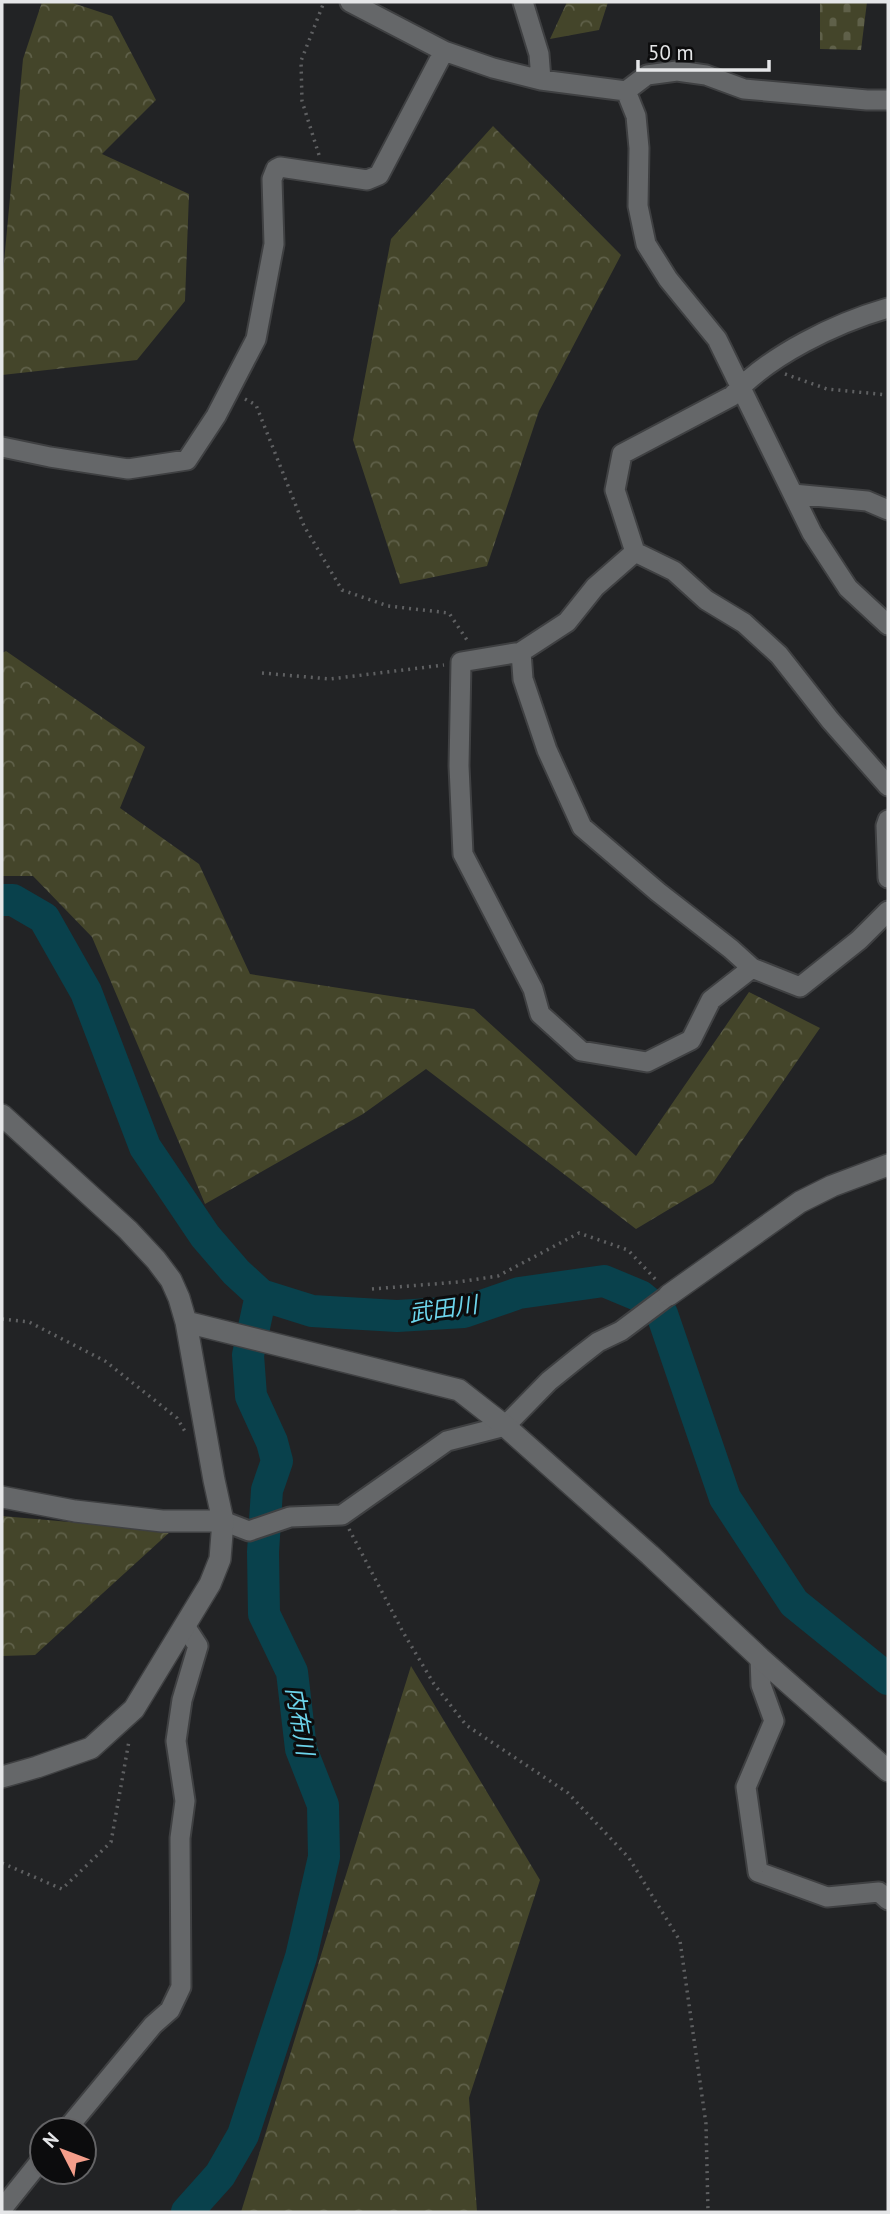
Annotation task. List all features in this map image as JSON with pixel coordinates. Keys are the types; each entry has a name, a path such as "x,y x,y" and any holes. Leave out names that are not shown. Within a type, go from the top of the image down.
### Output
{"street":[{"path":"350,2 444,51 541,80 626,91 647,75 677,72 706,75 744,89 888,100"},
{"path":"523,2 539,54 541,80"},
{"path":"2,447 128,468 187,460 230,391 256,339 274,244 272,179 276,169 280,167 367,180 379,175 444,51"},
{"path":"626,91 636,116 639,148 638,206 646,244 668,279 717,339 812,533 848,588 888,625"},
{"path":"888,308 813,337 766,367 732,396 622,454 615,490 635,552 674,571 706,600 744,622 779,655 830,720 888,786"},
{"path":"793,494 867,501 888,510"},
{"path":"635,552 595,587 566,622 521,652 471,661 459,766 463,854 533,989 540,1014 581,1051 647,1062 691,1040 711,1000 752,968"},
{"path":"521,652 523,679 547,750 582,827 752,968 800,987 859,940 888,911"},
{"path":"888,820 888,878"},
{"path":"2,1115 128,1230 156,1260 196,1324 214,1480 223,1521 220,1559 209,1584 134,1709 91,1748 2,1777"},
{"path":"2,1497 75,1511 162,1521 223,1521 249,1531 290,1517 342,1515 447,1441 505,1426 549,1381 598,1342 621,1331 800,1202 832,1186 888,1165"},
{"path":"196,1324 459,1390 505,1426 888,1771"},
{"path":"78,2116 153,2025 170,2010 181,1987 180,1838 185,1801 176,1741 182,1700 198,1646 185,1626"},
{"path":"760,1658 761,1685 774,1721 746,1787 758,1871 827,1897 879,1892 888,1900"},
{"path":"2,2209 28,2177"}],"path":[{"path":"324,2 301,61 302,101 325,174"},
{"path":"766,367 827,389 888,395"},
{"path":"230,391 256,405 304,526 342,590 388,606 449,612 471,661 330,679 262,673"},
{"path":"372,1289 498,1276 579,1233 628,1250 669,1295"},
{"path":"2,1319 29,1322 105,1361 177,1418 189,1438"},
{"path":"342,1515 403,1632 434,1684 458,1715 467,1725 568,1793 629,1858 680,1941 706,2124 708,2212"},
{"path":"2,1863 62,1888 111,1842 134,1709"}],"green space":[{"path":"42,2 70,2 112,16 156,100 102,154 189,194 185,301 137,360 2,375 2,283 23,59"},
{"path":"567,2 608,2 599,30 550,39"},
{"path":"820,2 867,2 861,50 820,49"},
{"path":"493,126 621,255 539,411 487,566 400,584 353,440 391,239"},
{"path":"6,651 145,747 120,808 199,864 250,974 474,1009 636,1156 749,992 820,1028 713,1183 636,1229 426,1069 363,1114 205,1204 92,937 33,876 2,876 2,653"},
{"path":"2,1516 171,1531 35,1655 2,1656"},
{"path":"411,1666 540,1880 469,2098 477,2212 241,2212"}],"waterway":[{"name":"武田川","path":"2,900 13,900 44,918 86,992 145,1147 205,1236 236,1272 261,1295 312,1311 397,1316 464,1312 519,1293 604,1281 640,1296 662,1314 725,1498 794,1603 888,1679"},
{"name":"内布川","path":"187,2212 220,2175 243,2135 301,1957 324,1857 323,1805 301,1749 292,1672 264,1614 263,1552 267,1490 277,1461 272,1442 251,1396 248,1355 261,1295"}]}
